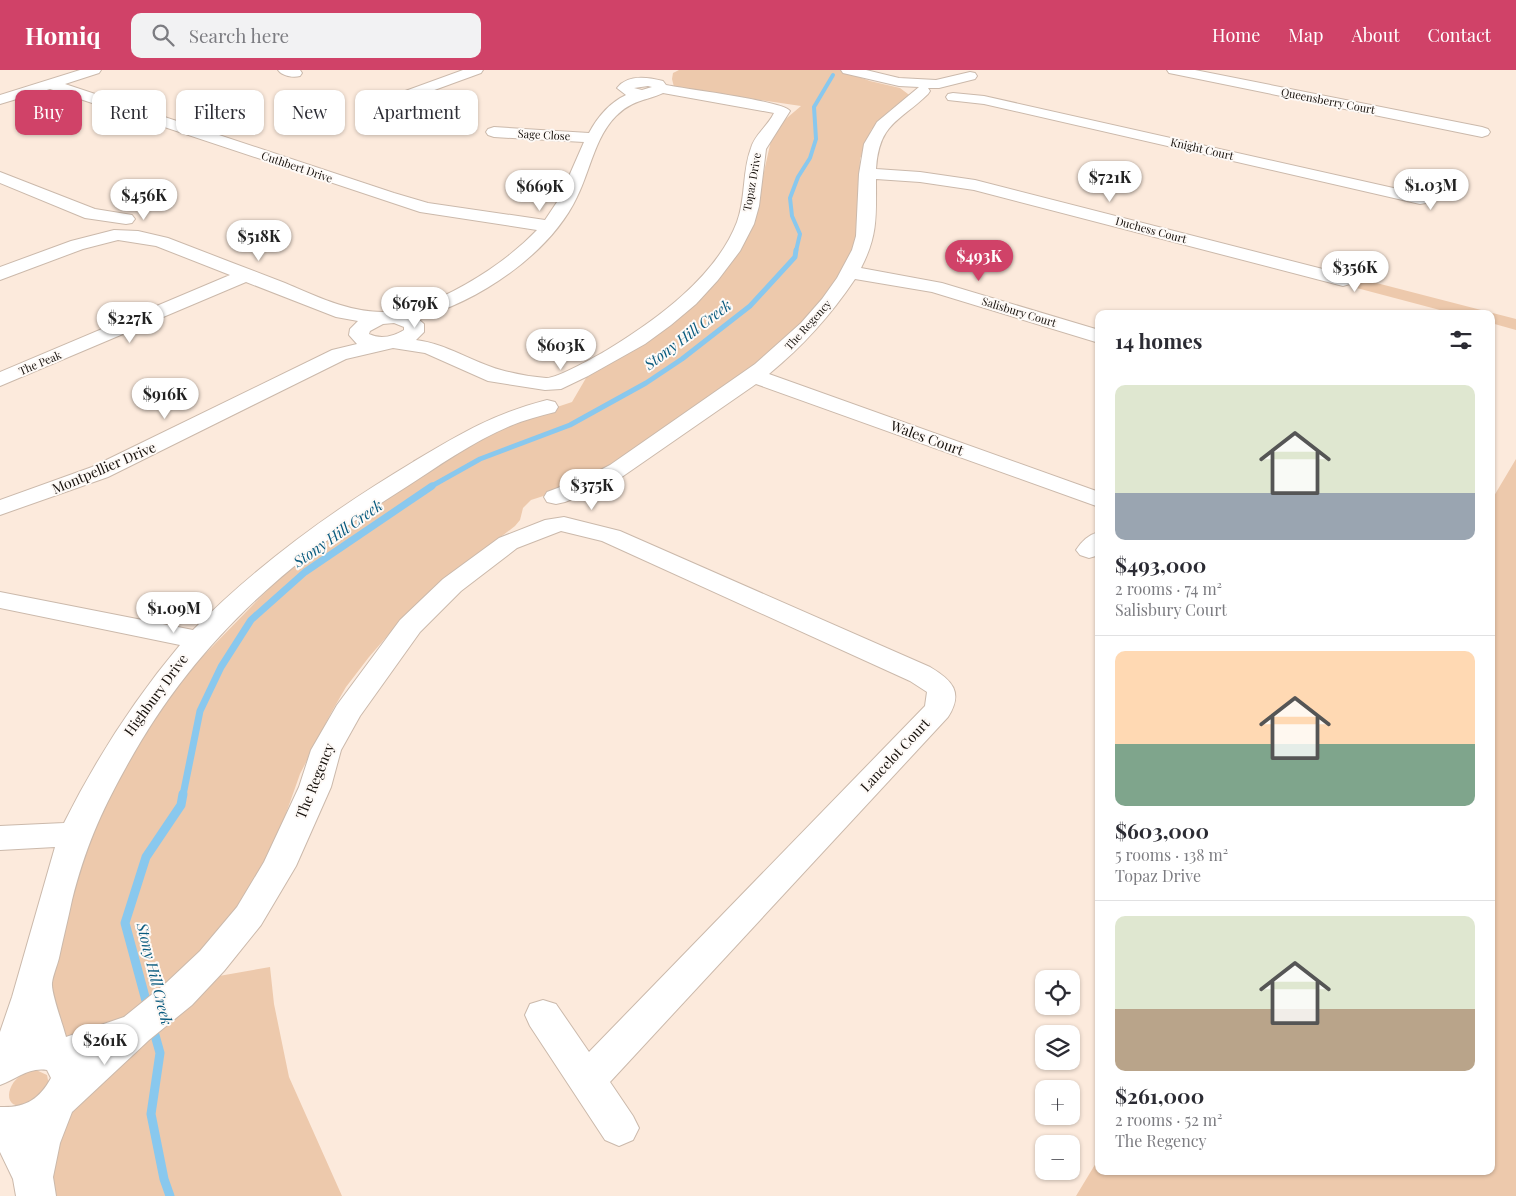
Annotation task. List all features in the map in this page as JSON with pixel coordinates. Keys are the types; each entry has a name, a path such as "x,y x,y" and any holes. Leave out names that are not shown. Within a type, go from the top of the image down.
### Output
{"street":[{"path":"0,100 94,70"},
{"path":"414,90 476,70"},
{"path":"848,70 930,87 930,95 956,93"},
{"name":"Queensberry Court","path":"1174,70 1483,132"},
{"name":"The Regency","path":"508,543 538,507 607,476 755,376 797,340 825,307 850,272 862,247 867,224 868,160 877,132 891,116 907,106 930,87 976,73"},
{"name":"The Regency","path":"907,106 956,93 976,73"},
{"name":"Cuthbert Drive","path":"51,84 426,208 550,226"},
{"name":"Topaz Drive","path":"555,387 657,326 684,304 723,262 745,222 758,147 782,111 770,107 689,94 643,91 602,124 594,138"},
{"name":"Knight Court","path":"956,93 1420,199"},
{"name":"Sage Close","path":"494,132 594,138"},
{"path":"386,318 432,307 499,271 525,251 550,226 569,196 594,138"},
{"name":"Duchess Court","path":"869,174 920,177 975,185 1343,281"},
{"path":"0,177 91,214 113,229"},
{"path":"0,190 18,184"},
{"path":"1407,213 1433,186"},
{"path":"91,214 113,229 162,242 343,313 405,319 414,324 414,330 430,348"},
{"path":"0,274 77,245 113,229 144,221 145,226 162,242"},
{"name":"Salisbury Court","path":"850,272 935,287 1095,336"},
{"name":"The Peak","path":"0,380 246,275"},
{"path":"388,343 402,340 414,330 432,307"},
{"path":"343,313 359,334 368,342 430,348 496,376 555,387 565,400 496,424"},
{"name":"Montpellier Drive","path":"339,354 359,334 364,325 386,318"},
{"name":"Montpellier Drive","path":"0,508 100,472 339,354 388,343"},
{"path":"496,376 531,406 547,407"},
{"name":"Wales Court","path":"755,376 1095,499"},
{"path":"496,424 522,398 526,390 555,387"},
{"name":"Highbury Drive","path":"3,1066 21,1028 34,986 54,901 75,834 118,749 154,694 197,640 243,593 284,559 333,523 390,486 496,424"},
{"name":"The Regency","path":"58,1103 136,1029 178,994 212,961 250,916 279,866 314,787 326,750 347,712 377,668 410,626 427,608 474,567 508,543 570,517 607,476"},
{"path":"571,499 570,517 540,523 538,507 571,499"},
{"name":"Lancelot Court","path":"570,517 920,674 937,685 942,691 942,700 938,710 586,1081"},
{"path":"0,600 197,640"},
{"path":"0,838 75,834"},
{"name":"Highbury Drive","path":"34,986 55,1055 65,1061 70,1078 40,1143 34,1187"},
{"path":"543,1015 619,1128"},
{"name":"The Regency","path":"3,1066 30,1054 55,1055 136,1029"},
{"path":"34,1187 4,1125 32,1121 58,1103"}],"shaded area":[{"path":"679,70 840,70 870,81 900,88 912,97 890,110 871,130 860,159 858,223 852,253 837,283 817,309 745,375 598,474 565,489 531,500 523,508 520,520 515,526 396,626 346,687 331,713 300,774 278,836 265,864 224,927 170,985 117,1025 66,1037 46,1004 49,965 94,817 165,695 288,569 378,504 461,451 512,422 572,402 586,378 668,324 756,207 772,136 781,123 801,106 674,87 673,73"},
{"path":"1361,279 1481,310 1440,310 1353,287"},
{"path":"1495,314 1516,319 1516,330 1495,324"},
{"path":"1516,459 1516,1196 1076,1196 1095,1165 1095,1175 1495,1175 1495,494"},
{"path":"270,967 274,1004 289,1077 342,1196 50,1196 48,1170 76,1100 219,976"},
{"path":"36,1070 47,1075 49,1085 34,1102 17,1105 12,1103 9,1098 12,1084 26,1073"}],"waterway":[{"name":"Stony Hill Creek","path":"796,251 800,234 792,216 790,198 798,177 810,158 816,139 814,107 833,75"},
{"name":"Stony Hill Creek","path":"430,487 480,459 570,425 646,383 682,359 750,306 795,257 796,250"},
{"name":"Stony Hill Creek","path":"183,795 200,711 221,667 251,620 305,572 432,486"},
{"name":"Stony Hill Creek","path":"148,1008 125,923 146,857 181,805 183,794"},
{"name":"Stony Hill Creek","path":"153,1028 160,1053 151,1114 164,1179 170,1196"}]}
